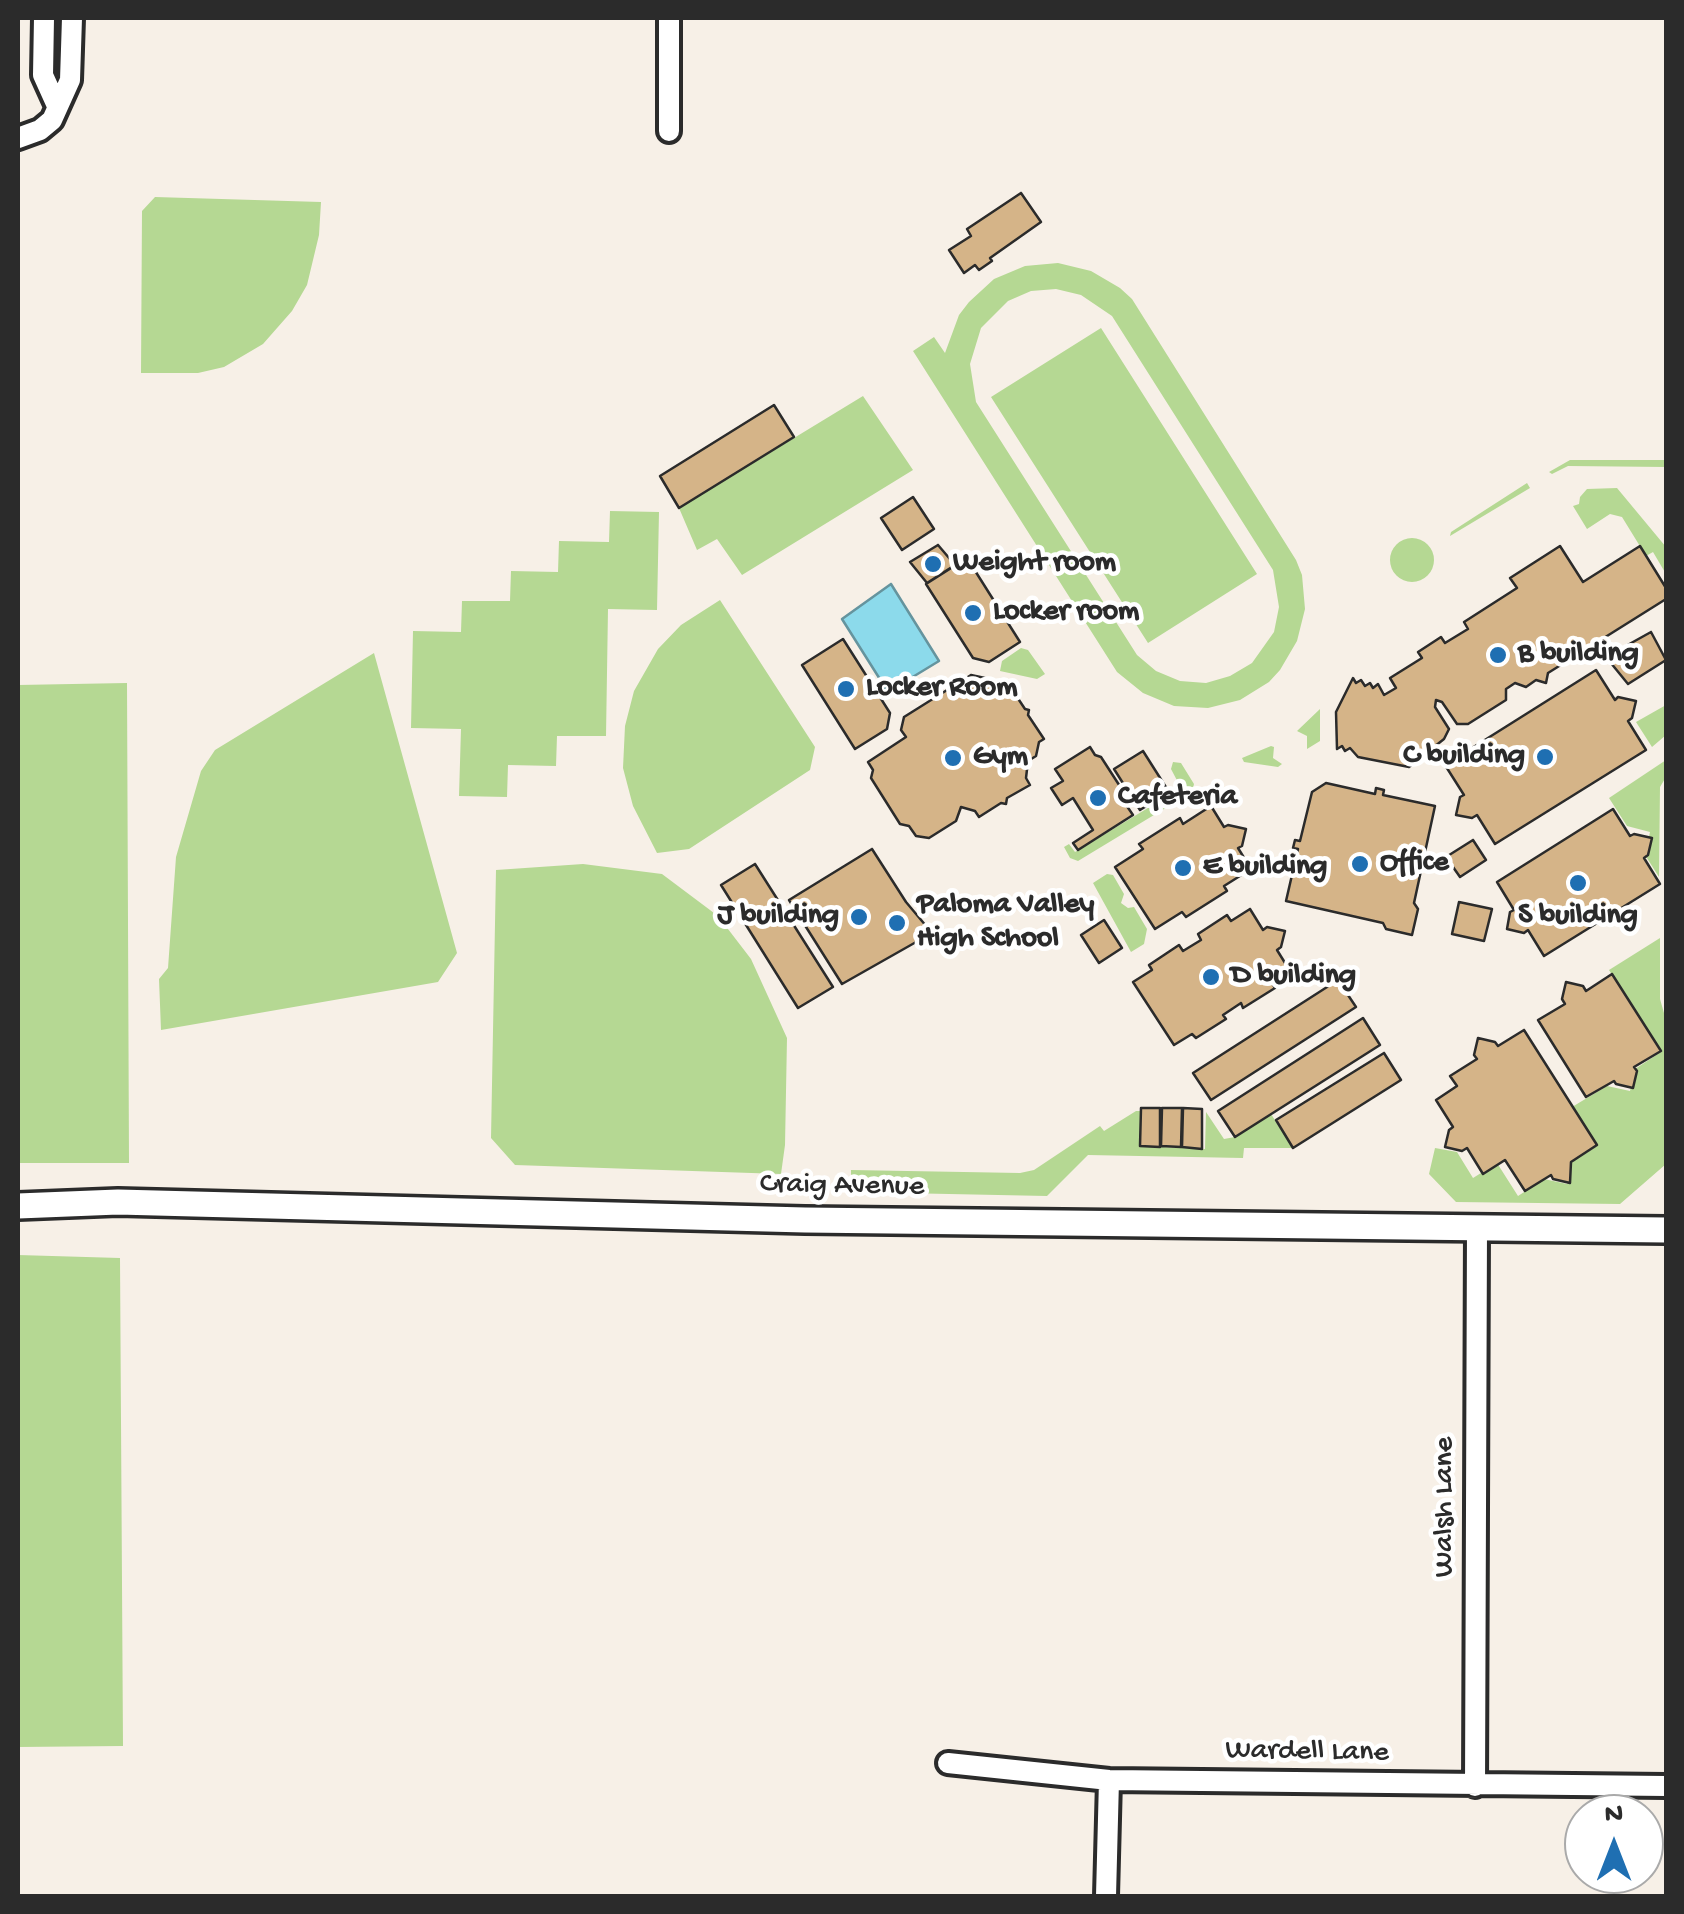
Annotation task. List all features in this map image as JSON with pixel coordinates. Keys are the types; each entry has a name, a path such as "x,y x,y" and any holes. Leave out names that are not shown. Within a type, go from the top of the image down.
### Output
{"street":[{"path":"44,18 43,75 56,106"},
{"path":"18,138 40,130 52,120 70,80 72,18"},
{"path":"669,18 669,132"},
{"path":"44,40 71,40"},
{"name":"Craig Avenue","path":"18,1206 118,1202 790,1220 1666,1230"},
{"name":"Walsh Lane","path":"1474,1786 1477,1228"},
{"name":"Wardell Lane","path":"948,1763 1109,1780 1666,1786"},
{"path":"1106,1896 1109,1780"}],"green space":[{"path":"155,197 321,202 319,235 307,285 292,311 263,344 224,367 198,373 141,373 142,211"},
{"path":"1058,263 1091,271 1132,299 1296,560 1302,575 1305,609 1297,641 1269,682 1240,700 1208,708 1174,706 1143,693 1117,672 913,351 934,337 945,353 959,315 969,302 994,279 1025,266","holes":["1056,289 1081,295 1112,316 1273,570 1279,607 1274,632 1252,663 1230,676 1206,683 1180,681 1156,671 1137,655 976,402 970,364 981,328 1008,301 1031,291"]},
{"path":"1101,328 1257,574 1148,643 991,397"},
{"path":"863,396 913,470 742,575 717,539 697,550 679,508"},
{"path":"1570,460 1666,460 1666,467 1568,466 1549,472"},
{"path":"1527,483 1530,488 1450,536 1451,532"},
{"path":"1617,488 1666,547 1666,574 1653,552 1646,556 1622,517 1610,514 1587,529 1573,506 1579,504 1587,489"},
{"path":"610,511 659,512 657,610 608,609 606,736 557,736 556,766 508,765 507,797 459,796 461,729 411,728 413,631 461,632 462,601 510,601 511,571 558,572 559,541 609,542"},
{"path":"1412,538 1428,544 1434,560 1428,576 1412,582 1396,576 1390,560 1396,544"},
{"path":"720,600 815,747 810,770 689,849 657,853 633,806 623,768 625,726 634,691 658,649 681,625"},
{"path":"1021,648 1028,650 1045,674 1037,679 1000,671 1002,661"},
{"path":"374,653 457,953 438,982 161,1030 159,979 168,968 176,857 201,771 215,750"},
{"path":"127,683 129,1163 18,1163 18,685"},
{"path":"1666,705 1666,735 1652,747 1636,722"},
{"path":"1320,709 1320,741 1307,749 1307,736 1297,731"},
{"path":"1271,746 1273,758 1282,764 1278,767 1244,762 1242,758"},
{"path":"1666,760 1666,777 1660,787 1659,877 1645,855 1650,832 1627,826 1609,798"},
{"path":"1173,762 1181,763 1194,784 1192,792 1078,861 1070,858 1064,847 1069,844 1075,852 1181,788 1171,769"},
{"path":"583,864 662,874 718,916 751,959 787,1038 781,1174 515,1165 491,1138 496,870"},
{"path":"1107,874 1113,875 1124,894 1121,903 1134,907 1147,929 1144,944 1131,952 1093,883"},
{"path":"1660,938 1660,999 1666,1020 1666,1164 1620,1204 1456,1202 1429,1174 1435,1148 1457,1152 1473,1178 1497,1163 1518,1196 1544,1179 1567,1184 1572,1162 1597,1146 1572,1107 1607,1086 1630,1091 1635,1069 1661,1052 1609,970"},
{"path":"1141,1111 1141,1146 1205,1149 1206,1112 1224,1139 1235,1137 1271,1114 1293,1148 1244,1148 1243,1158 1088,1155 1047,1196 851,1192 851,1170 1034,1170 1100,1126 1104,1131"},
{"path":"18,1255 120,1258 123,1746 18,1747"}],"water":[{"path":"891,584 939,661 888,692 842,619"}],"building":[{"path":"1021,193 1041,222 979,270 975,265 964,273 949,250 971,236 967,229"},
{"path":"774,405 794,437 679,508 660,476"},
{"path":"913,497 934,529 902,550 881,518"},
{"name":"Weight room","path":"938,545 955,565 927,583 910,562"},
{"name":"B building","path":"1560,546 1583,582 1640,546 1666,588 1666,599 1548,673 1546,683 1536,680 1526,687 1515,683 1506,689 1506,700 1468,724 1457,724 1442,702 1436,700 1435,707 1449,729 1444,739 1409,767 1358,757 1342,746 1337,749 1336,712 1353,678 1365,686 1370,683 1373,688 1378,684 1384,695 1396,688 1390,678 1422,658 1418,652 1441,637 1445,643 1468,629 1464,622 1517,588 1510,578"},
{"name":"Locker room","path":"967,558 1020,642 989,662 973,658 926,584"},
{"path":"1651,632 1666,660 1628,684 1606,657"},
{"name":"Locker Room","path":"843,639 890,713 887,729 855,749 802,665"},
{"name":"C building","path":"1596,670 1615,700 1618,697 1636,701 1628,721 1646,750 1495,844 1477,815 1456,815 1464,795 1445,765"},
{"name":"Gym","path":"971,675 985,678 989,685 1009,685 1029,710 1028,715 1044,739 1039,742 1036,756 1028,761 1026,778 1030,785 1007,798 1006,804 1001,803 979,817 975,811 961,807 956,821 929,838 916,836 909,826 900,824 871,778 873,770 868,762 906,737 901,730 904,717"},
{"name":"Cafeteria","path":"1090,747 1123,791 1122,799 1133,815 1078,850 1073,843 1093,830 1073,798 1062,805 1051,788 1063,781 1055,769"},
{"path":"1143,751 1169,792 1140,810 1114,769"},
{"name":"Office","path":"1326,783 1375,794 1376,788 1384,790 1383,795 1435,806 1414,903 1418,909 1412,935 1386,929 1383,923 1286,901 1298,849 1293,848 1295,840 1300,841 1312,792"},
{"name":"E building","path":"1211,806 1224,827 1246,829 1238,848 1251,869 1224,886 1227,891 1186,917 1182,912 1155,929 1115,867 1143,849 1139,844 1180,818 1183,824"},
{"name":"S building","path":"1613,809 1630,836 1652,838 1644,858 1660,884 1544,956 1528,930 1524,933 1507,929 1510,912 1514,910 1497,882"},
{"path":"1473,840 1486,860 1460,877 1446,857"},
{"name":"J building","path":"872,849 906,902 932,933 842,984 789,900"},
{"name":"J building","path":"755,864 833,987 798,1008 721,885"},
{"path":"1459,902 1492,909 1484,941 1452,934"},
{"name":"D building","path":"1250,909 1263,930 1267,927 1285,931 1277,950 1290,971 1272,983 1275,988 1243,1008 1241,1003 1223,1015 1226,1019 1196,1038 1192,1034 1174,1045 1133,982 1152,970 1149,965 1179,945 1183,951 1201,940 1198,934 1227,915 1231,921"},
{"path":"1104,920 1122,948 1099,963 1081,935"},
{"path":"1612,974 1661,1051 1634,1067 1637,1071 1633,1088 1614,1081 1586,1097 1538,1020 1565,1004 1562,999 1566,982 1583,986 1586,991"},
{"path":"1338,980 1356,1007 1211,1100 1193,1073"},
{"path":"1363,1018 1380,1045 1235,1137 1218,1111"},
{"path":"1524,1030 1597,1145 1571,1162 1570,1183 1551,1175 1525,1191 1505,1160 1483,1174 1467,1148 1462,1151 1445,1147 1453,1127 1436,1100 1457,1086 1450,1076 1477,1059 1474,1055 1478,1038 1498,1046"},
{"path":"1384,1053 1401,1080 1293,1148 1276,1120"},
{"path":"1141,1108 1160,1108 1160,1147 1140,1146"},
{"path":"1162,1108 1182,1108 1181,1147 1161,1146"},
{"path":"1183,1108 1202,1109 1202,1149 1182,1147"}],"place":[{"name":"Weight room","path":"933,564"},
{"name":"Locker room","path":"973,613"},
{"name":"B building","path":"1498,655"},
{"name":"Locker Room","path":"846,689"},
{"name":"C building","path":"1545,757"},
{"name":"Gym","path":"953,758"},
{"name":"Cafeteria","path":"1098,798"},
{"name":"Office","path":"1360,864"},
{"name":"E building","path":"1183,868"},
{"name":"S building","path":"1578,883"},
{"name":"J building","path":"859,917"},
{"name":"Paloma Valley High School","path":"897,923"},
{"name":"D building","path":"1211,977"}]}
